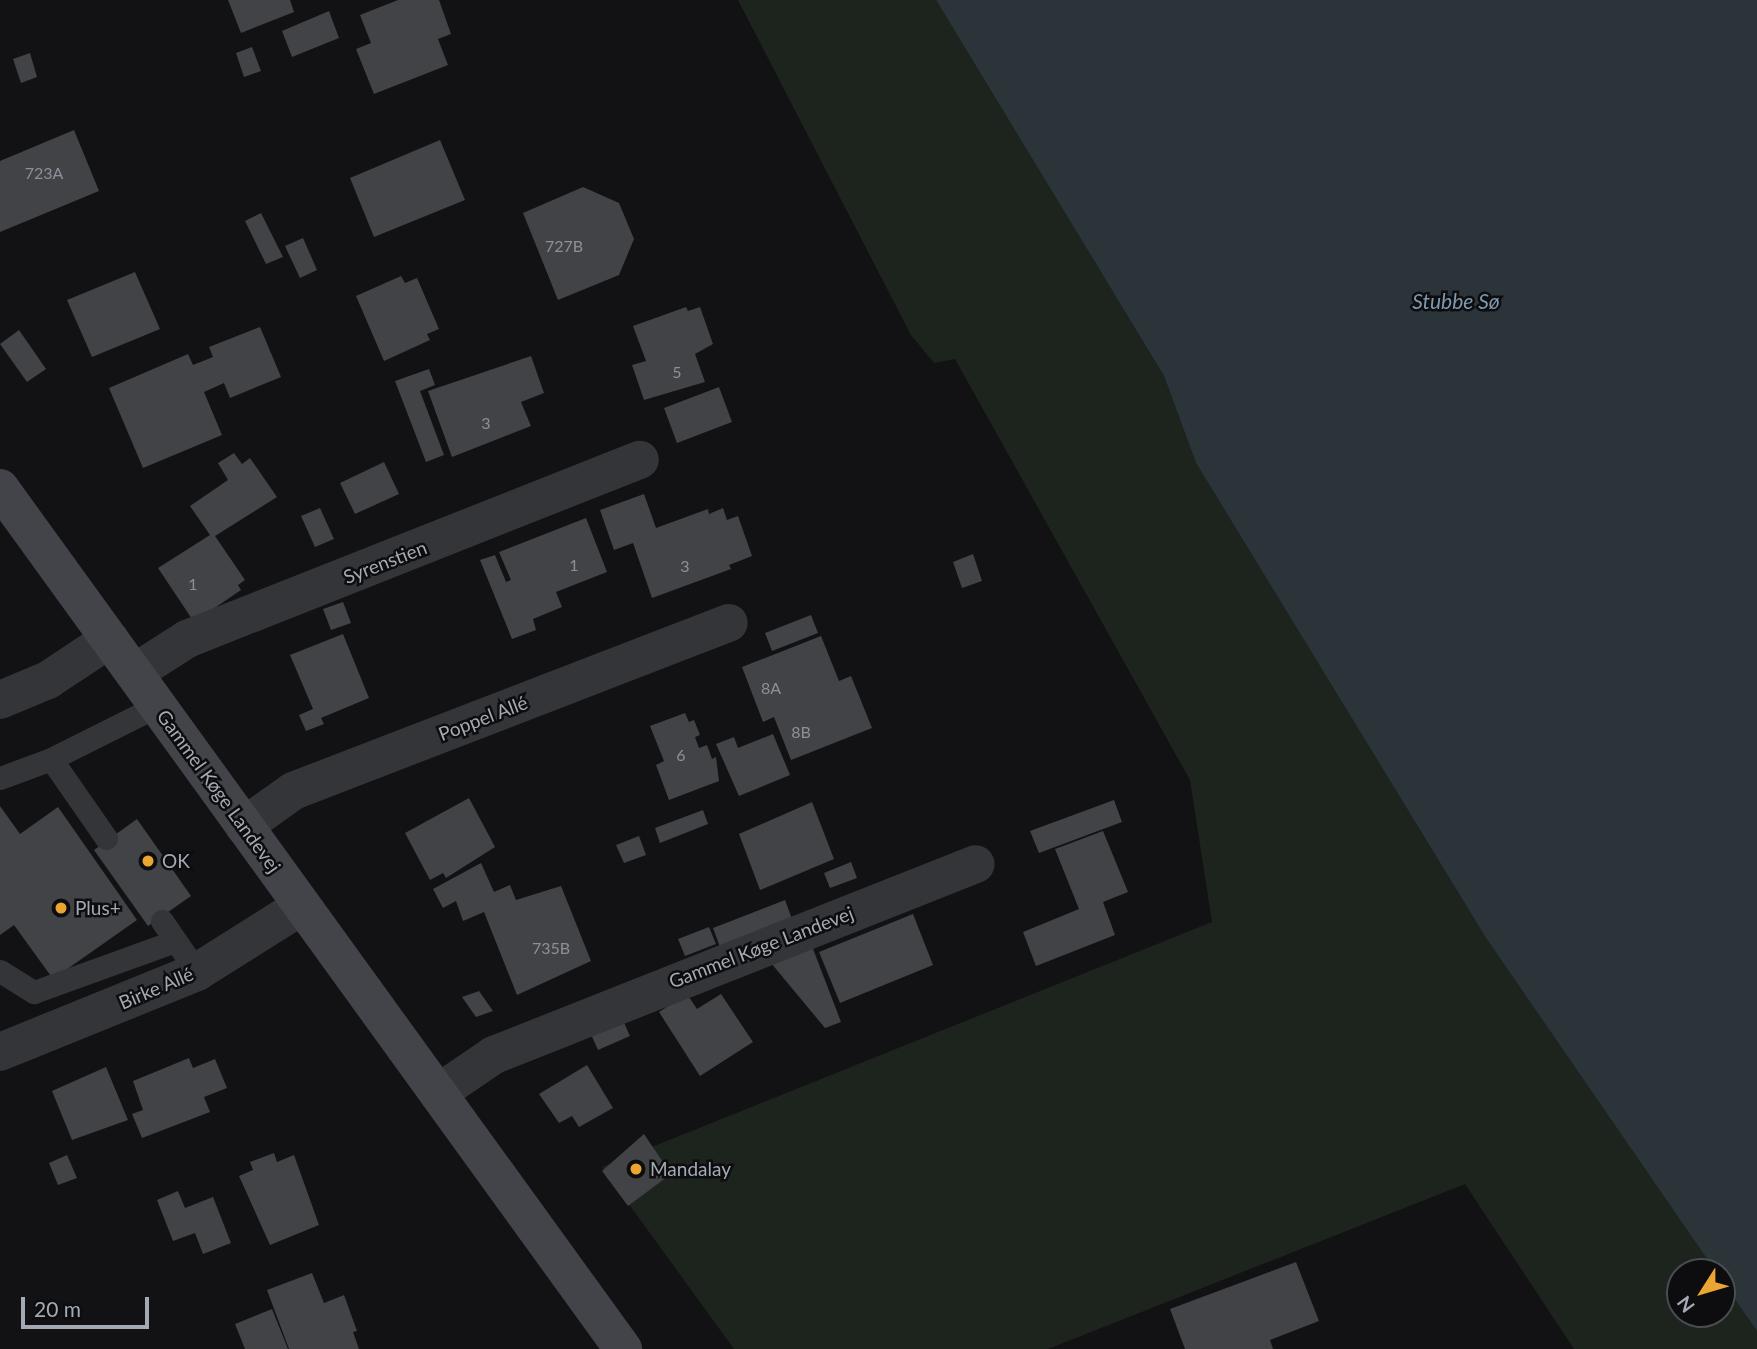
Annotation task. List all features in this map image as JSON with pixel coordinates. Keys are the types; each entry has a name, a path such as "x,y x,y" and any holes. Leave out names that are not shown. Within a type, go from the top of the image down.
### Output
{"main road":[{"name":"Gammel Køge Landevej","path":"0,488 624,1349"}],"street":[{"name":"Syrenstien","path":"134,673 187,639 640,460"},
{"name":"Poppel Allé","path":"244,826 293,791 729,623"},
{"path":"0,700 48,680 110,639"},
{"name":"Gammel Køge Landevej","path":"438,1093 494,1055 976,864"},
{"name":"Birke Allé","path":"0,1052 197,972 302,906"}],"lane":[{"path":"0,778 51,759 157,706"},
{"path":"51,759 106,838"},
{"path":"162,920 197,972"},
{"path":"0,971 34,992 175,941"}],"shaded area":[{"path":"738,0 936,0 1164,376 1196,463 1486,938 1706,1258 1666,1258 1666,1328 1736,1328 1736,1301 1757,1331 1757,1349 1574,1349 1465,1184 1048,1349 734,1349 602,1167 1212,922 1190,780 955,359 934,363 911,335"}],"water":[{"name":"Stubbe Sø","path":"936,0 1757,0 1757,1331 1736,1301 1736,1258 1706,1258 1486,938 1196,463 1164,376"}],"building":[{"path":"228,0 290,0 294,12 241,33"},
{"path":"398,0 439,0 451,34 438,39 448,65 374,94 356,49 371,43 360,15"},
{"path":"329,11 339,38 292,57 282,31"},
{"path":"252,47 261,71 244,77 236,53"},
{"path":"30,53 37,77 21,83 13,59"},
{"path":"74,130 99,191 0,232 0,161"},
{"path":"440,140 465,200 374,237 350,178"},
{"path":"583,187 619,203 634,239 619,275 558,300 523,213"},
{"path":"261,213 283,257 266,264 245,221"},
{"path":"303,238 317,270 300,278 285,246"},
{"path":"135,272 160,329 92,357 67,300"},
{"path":"401,276 405,283 417,278 439,329 427,334 430,340 384,361 356,296"},
{"path":"686,307 688,311 700,307 713,344 695,354 705,382 644,400 632,365 646,361 633,326"},
{"path":"260,327 281,377 230,398 224,383 204,392 222,435 143,468 109,388 188,354 193,365 213,357 209,347"},
{"path":"19,330 46,369 27,382 0,344"},
{"path":"531,356 544,393 521,402 531,426 452,457 428,391"},
{"path":"429,369 435,385 420,391 444,455 426,462 395,381"},
{"path":"719,387 732,422 677,443 664,408"},
{"path":"234,453 242,464 250,458 277,497 215,536 245,580 238,585 241,590 194,622 158,568 210,535 190,506 228,480 218,463"},
{"path":"384,462 399,494 355,514 340,483"},
{"path":"644,494 656,528 708,509 709,514 723,508 727,520 738,516 752,556 729,565 731,569 652,598 633,543 614,550 600,510"},
{"path":"320,508 334,539 315,547 301,516"},
{"path":"586,518 607,572 556,592 562,607 533,619 536,630 512,639 480,560 495,555 506,582 511,580 499,552"},
{"path":"973,554 982,581 962,588 953,562"},
{"path":"343,602 351,623 331,630 323,609"},
{"path":"811,615 818,633 772,651 765,633"},
{"path":"343,634 369,698 321,718 324,724 306,731 299,715 313,709 290,655"},
{"path":"821,636 839,681 851,676 872,728 791,760 774,717 763,722 742,667"},
{"path":"685,713 689,722 694,720 700,735 695,737 699,748 707,745 712,759 716,757 719,781 669,800 656,765 664,761 650,726"},
{"path":"773,734 790,775 739,796 716,744 734,737 738,748"},
{"path":"469,798 495,847 446,878 443,873 430,880 405,833"},
{"path":"1114,800 1122,822 1039,853 1030,831"},
{"path":"812,802 834,859 760,890 739,834"},
{"path":"0,806 20,834 58,807 137,920 53,979 14,925 0,935"},
{"path":"703,810 708,824 660,843 655,828"},
{"path":"137,819 191,896 148,926 94,850"},
{"path":"1103,831 1128,892 1103,902 1115,935 1036,966 1023,932 1079,909 1055,849"},
{"path":"639,836 646,855 624,863 616,845"},
{"path":"851,862 857,878 830,888 824,873"},
{"path":"481,863 494,892 510,885 516,900 561,886 591,961 517,995 484,912 463,921 456,901 443,908 433,889"},
{"path":"785,900 792,919 720,947 713,928"},
{"path":"913,914 933,965 840,1003 819,952"},
{"path":"709,927 716,944 685,956 678,939"},
{"path":"810,941 841,1022 825,1028 766,957"},
{"path":"479,991 493,1011 476,1017 462,997"},
{"path":"687,994 697,1009 721,994 753,1042 700,1076 659,1012"},
{"path":"621,1016 630,1036 598,1050 589,1030"},
{"path":"189,1058 193,1068 215,1059 227,1088 204,1097 210,1112 142,1138 132,1114 143,1110 133,1081"},
{"path":"587,1065 613,1108 579,1127 572,1116 559,1123 539,1094"},
{"path":"106,1067 128,1120 72,1140 52,1091"},
{"path":"644,1134 671,1174 628,1206 602,1171"},
{"path":"274,1153 277,1162 294,1155 319,1225 270,1245 239,1176 253,1170 250,1162"},
{"path":"67,1155 77,1178 58,1185 49,1163"},
{"path":"178,1191 185,1208 213,1197 231,1243 203,1254 195,1233 173,1241 157,1200"},
{"path":"1296,1262 1319,1321 1270,1340 1273,1349 1185,1349 1170,1309"},
{"path":"312,1273 324,1303 344,1295 357,1331 353,1332 359,1349 289,1349 267,1290"},
{"path":"272,1309 288,1349 245,1349 235,1324"}],"place":[{"name":"OK","path":"148,861"},
{"name":"Plus+","path":"61,908"},
{"name":"Mandalay","path":"636,1169"}]}
